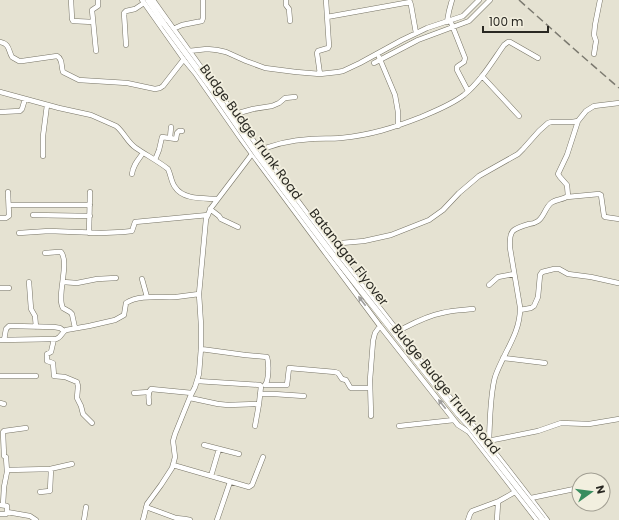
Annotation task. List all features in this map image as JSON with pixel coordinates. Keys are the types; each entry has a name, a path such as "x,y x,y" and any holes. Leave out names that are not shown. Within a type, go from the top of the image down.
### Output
{"main road":[{"name":"Batanagar Flyover","path":"144,1 164,24 256,153 329,250 543,520"}],"street":[{"path":"71,0 73,21 93,22"},
{"path":"96,51 92,10 98,6 98,0"},
{"name":"Budge Budge Trunk Road","path":"153,0 260,150 330,244 442,388 488,441 548,520"},
{"path":"173,29 182,25 202,21 203,0"},
{"path":"286,0 286,5 290,9 290,21"},
{"path":"320,74 317,53 318,51 329,47 326,0"},
{"path":"389,0 390,6"},
{"path":"452,0 449,9 451,24 465,58 464,62 458,66 457,70 468,91"},
{"path":"374,63 451,24 464,16 479,0"},
{"path":"191,53 207,49 217,50 226,52 265,68 296,72 320,74 343,71 432,26 469,21 490,0"},
{"path":"594,54 596,42 594,35 595,25 600,0"},
{"path":"126,45 124,12 135,9 144,1"},
{"name":"Budge Budge Trunk Road","path":"144,1 252,154 380,326 458,425 469,432 537,520"},
{"path":"327,17 408,2 411,3 416,33"},
{"path":"0,42 5,43 12,57 19,60 57,56 60,59 64,72 79,80 119,82 155,89 163,86 185,60"},
{"path":"143,520 149,501 173,465 175,457 173,441 199,374 201,325 199,294 206,219 217,199 252,154 260,150 289,142 310,139 351,137 377,132 398,126 441,109 468,91 482,76 504,45 508,42 538,58"},
{"path":"377,54 395,95 398,112 398,126"},
{"path":"482,76 519,116"},
{"path":"0,92 91,115 116,126 130,142 168,169 173,185 179,192 188,196 217,199"},
{"path":"235,114 272,106 285,98 295,97"},
{"path":"0,112 20,111 25,99"},
{"path":"567,197 568,194 566,185 558,174 567,155 578,121 586,111 594,106 619,103"},
{"path":"43,156 47,105"},
{"path":"330,244 364,241 391,235 429,220 443,210 462,190 479,176 518,154 548,123 578,121"},
{"path":"170,138 171,128"},
{"path":"155,160 162,137 176,139 177,133 182,131"},
{"path":"131,171 135,162 143,152"},
{"path":"0,218 6,218 9,216 8,192"},
{"path":"89,232 90,192"},
{"path":"488,441 494,382 503,358 514,338 520,310 510,248 511,232 518,227 536,223 551,203 567,197 599,194 601,195 604,216 619,219"},
{"path":"9,205 90,205"},
{"path":"210,210 221,219 238,228"},
{"path":"34,215 90,216"},
{"path":"19,233 49,231 130,232 133,230 135,222 208,215"},
{"path":"45,253 58,252 62,254 64,260 60,302 61,306 72,314 75,328"},
{"path":"520,310 534,306 538,297 540,275 542,272 559,269 568,274 618,283"},
{"path":"489,285 498,277 514,274"},
{"path":"62,282 77,283 116,278"},
{"path":"142,279 146,297"},
{"path":"29,282 31,309 35,316 36,326"},
{"path":"0,288 9,288"},
{"path":"64,331 58,327 9,326 6,329 2,340 60,338 64,331 68,329 115,320 124,315 128,301 146,297 177,297 199,294"},
{"path":"398,331 414,322 436,314 473,309"},
{"path":"372,416 370,388 373,341 375,333 380,326"},
{"path":"54,339 51,352 47,354 47,361 53,363 54,376 64,377 77,382 77,398 83,414 92,423"},
{"path":"201,350 267,357 267,381 260,394 255,426"},
{"path":"503,358 545,363"},
{"path":"197,381 264,386 287,385 289,368 335,372 338,373 342,379 346,380 351,388 370,388"},
{"path":"0,376 36,376"},
{"path":"134,393 149,392 151,389 154,389 191,396 218,404 259,404"},
{"path":"149,392 148,395 150,403"},
{"path":"260,394 304,396"},
{"path":"480,447 488,441 538,431 561,423 590,424 619,419"},
{"path":"399,426 454,420"},
{"path":"7,512 7,506 2,505 7,470 6,456 2,456 4,431 26,428"},
{"path":"204,445 239,454"},
{"path":"211,476 219,449"},
{"path":"173,465 250,487 262,457"},
{"path":"7,470 51,469 72,464"},
{"path":"40,492 50,491 51,469"},
{"path":"217,520 230,482"},
{"path":"531,498 571,490"},
{"path":"468,520 472,511 499,501 515,492"},
{"path":"497,520 499,501"},
{"path":"84,520 86,507"},
{"path":"146,507 176,518 190,520"},
{"path":"0,514 6,514 7,512 30,516 36,520"}],"railway":[{"path":"519,0 619,88"}]}
